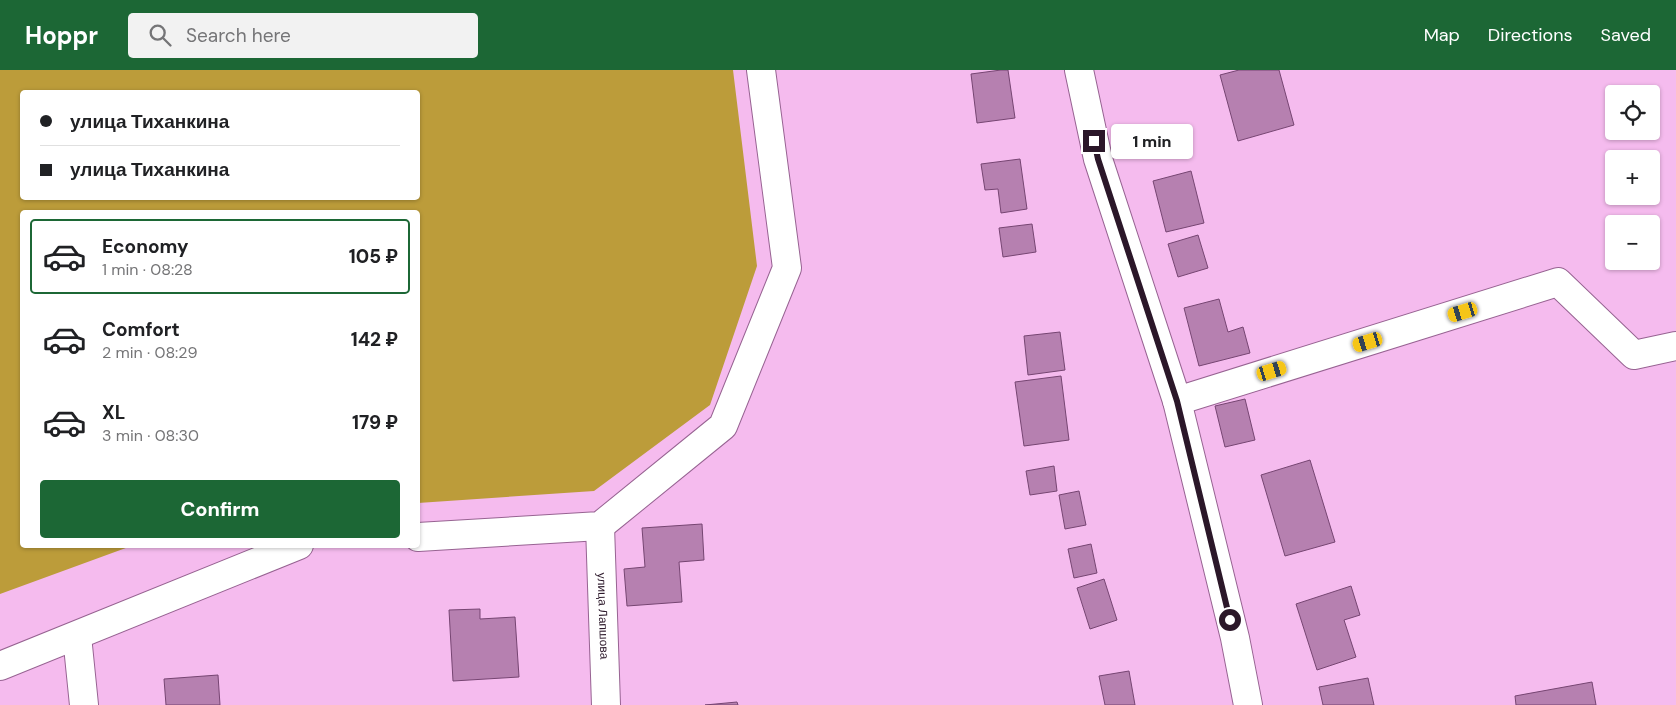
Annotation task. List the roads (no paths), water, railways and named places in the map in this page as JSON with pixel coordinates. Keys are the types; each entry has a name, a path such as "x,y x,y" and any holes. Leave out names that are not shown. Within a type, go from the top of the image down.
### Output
{"street":[{"path":"420,537 600,526 723,426 787,268 761,70"},
{"path":"1079,70 1098,159 1177,401 1235,638 1248,705"},
{"path":"1177,401 1558,282 1634,355 1676,346"},
{"name":"улица Лапшова","path":"600,526 606,705"},
{"path":"0,666 292,548"},
{"path":"77,636 84,705"}]}
